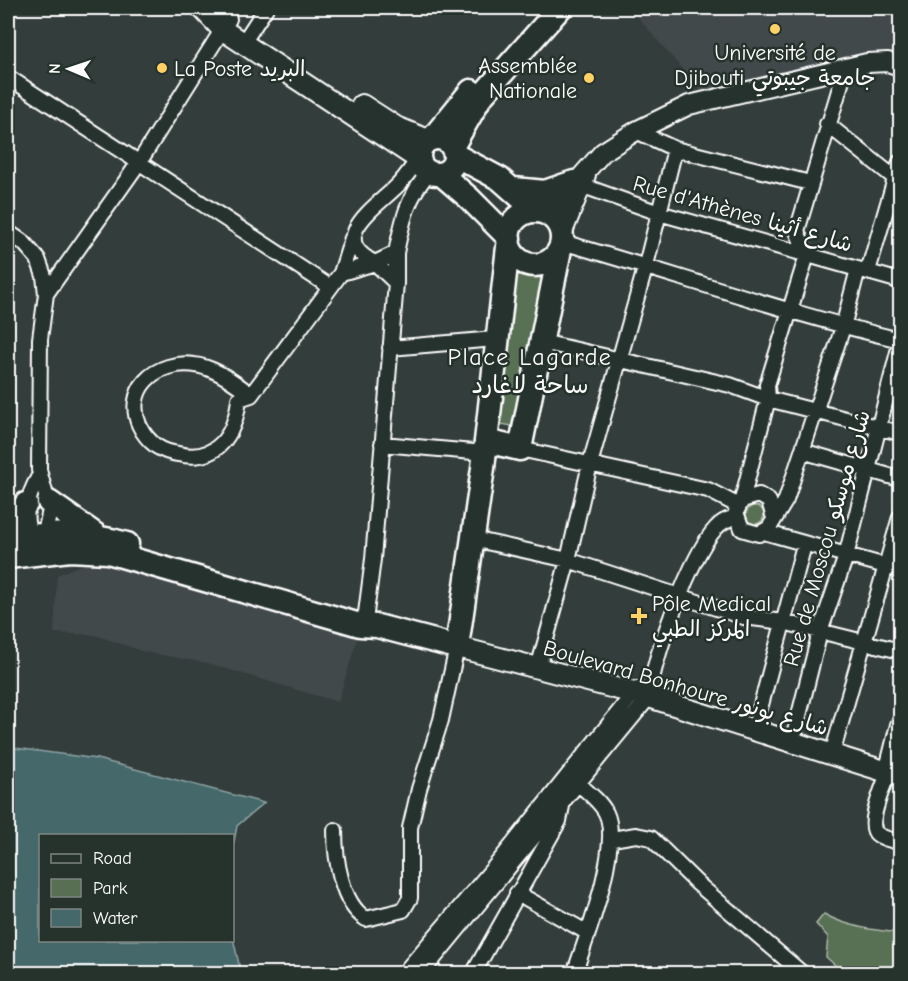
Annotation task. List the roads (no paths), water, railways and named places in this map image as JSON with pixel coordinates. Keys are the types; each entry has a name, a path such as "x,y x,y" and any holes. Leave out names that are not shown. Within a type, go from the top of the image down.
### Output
{"main road":[{"path":"202,8 246,38 396,127 436,155 507,184 545,192 581,180"},
{"path":"436,155 542,8"},
{"path":"436,155 480,98 560,8"},
{"path":"480,98 473,117 474,139 485,162 507,184 541,212 556,221 562,242 520,449 485,447"},
{"path":"436,155 469,198 508,238 514,256 530,265 548,262 562,242"},
{"path":"8,538 70,550 108,552 457,647 485,447 495,339 508,238 514,222 520,216 541,212"},
{"path":"8,527 38,503 97,535 367,621"},
{"path":"8,557 38,542 97,535"},
{"name":"Boulevard Bonhoure شارع بونور","path":"457,647 538,668 644,689 754,731 894,775"}],"street":[{"path":"246,38 266,8"},
{"path":"46,294 140,160 226,24"},
{"path":"541,212 556,205 581,180 603,152 636,131 689,105 867,63 888,62 900,66"},
{"path":"846,67 827,124 797,231 807,255 792,313 774,359 767,385 768,399 738,507 738,524 748,533 764,532 894,569"},
{"path":"8,77 140,160 330,287"},
{"path":"827,124 896,179"},
{"path":"636,131 675,149 810,183"},
{"path":"538,668 675,149"},
{"path":"251,395 221,373 196,365 175,365 162,369 141,385 135,398 136,416 143,431 157,446 190,457 205,455 220,446 231,431 237,416 239,399 251,395 341,273 354,233 371,211 397,186 436,155"},
{"path":"367,621 396,283 396,253 408,200 436,155"},
{"path":"764,532 786,500 863,270 894,208 900,162"},
{"path":"581,180 562,242 646,265 792,313 900,342"},
{"name":"Rue d'Athènes شارع أثينا","path":"581,180 659,213 900,280"},
{"path":"397,186 405,189 408,200"},
{"path":"8,232 24,243 38,259 46,294 40,339 38,542"},
{"path":"354,233 355,250 396,283"},
{"path":"341,273 375,264 396,253"},
{"path":"390,348 495,339"},
{"path":"542,342 730,385 768,399 900,433"},
{"name":"Rue de Moscou شارع موسكو","path":"792,743 820,632 846,556 879,426 895,384 900,342"},
{"path":"382,444 485,447"},
{"path":"520,449 708,490 738,507"},
{"path":"802,451 900,479"},
{"path":"38,542 39,476"},
{"path":"403,974 572,779 644,689 680,596 703,547 722,523 753,495 765,498 773,506 774,518"},
{"path":"832,754 863,644 894,569 900,517"},
{"path":"473,539 568,560 744,617 783,622 863,644 900,651"},
{"path":"754,731 804,545"},
{"path":"335,830 335,854 344,885 357,913 366,919 403,910 410,898 410,828 419,789 441,720 457,647"},
{"path":"900,725 894,775 873,820 873,829 878,835 900,843"},
{"path":"572,779 607,814 612,839 588,933 574,974"},
{"path":"473,974 559,820 563,810 559,794"},
{"path":"421,974 559,794"},
{"path":"612,839 636,835 651,838 698,884 803,974"},
{"path":"517,894 588,933"}],"water":[{"path":"8,747 97,759 264,803 237,826 234,842 234,834 39,834 39,942 234,942 241,973 8,973"}],"place":[{"name":"Université de Djibouti جامعة جيبوتي","path":"775,29"},
{"name":"La Poste البريد","path":"162,68"},
{"name":"Assemblée Nationale","path":"589,78"},
{"name":"Pôle Medical المركز الطبي","path":"639,616"}],"district":[{"name":"Place Lagarde ساحة لاغارد","path":"530,371"}]}
